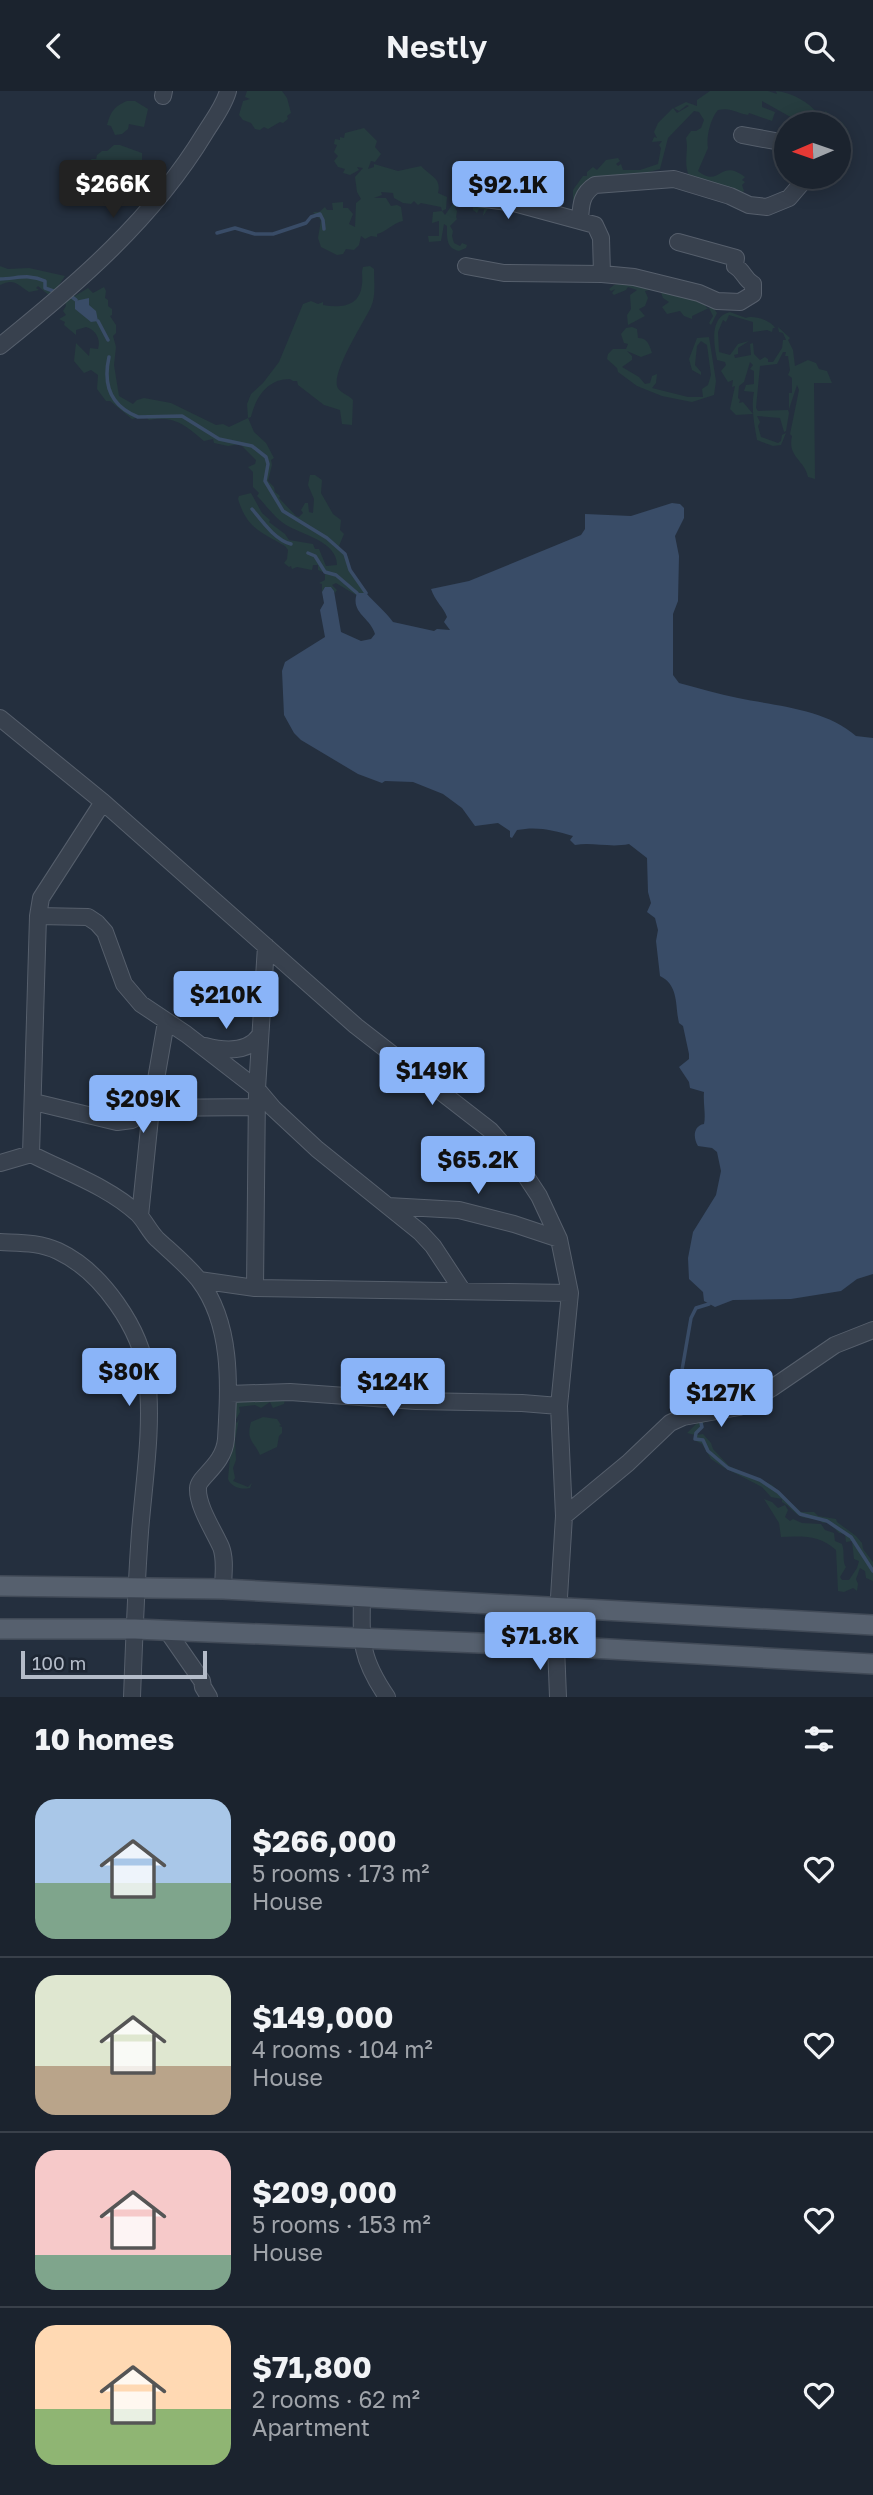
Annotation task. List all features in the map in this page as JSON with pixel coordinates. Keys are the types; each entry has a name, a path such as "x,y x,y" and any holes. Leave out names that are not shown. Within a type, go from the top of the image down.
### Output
{"main road":[{"path":"0,1586 223,1589 873,1625"},
{"path":"0,1629 135,1629 556,1646 873,1664"}],"street":[{"path":"0,346 65,293 152,208 191,157 228,91"},
{"path":"742,135 774,141"},
{"path":"580,221 582,200 586,191 595,185 674,179 730,196 749,205 767,207 789,198 797,189"},
{"path":"464,188 471,197 514,203 595,225 598,229 602,274"},
{"path":"466,266 504,273 602,274 660,283 717,301 740,302 753,294 753,284 747,281 743,271 735,266 736,258 678,242"},
{"path":"4,728 103,802 356,1026 490,1130 512,1155 538,1196 559,1239 570,1293 559,1406 564,1515 556,1646 558,1697"},
{"path":"31,1154 38,916 45,889 103,802"},
{"path":"38,916 88,917 97,923 105,932 124,984 141,1004 201,1045 257,1089 273,1108 317,1149 420,1232 433,1246 462,1290"},
{"path":"255,1288 256,1107 267,946"},
{"path":"140,1216 151,1108 166,1022"},
{"path":"201,1045 216,1049 244,1048 256,1042 260,1035"},
{"path":"34,1102 117,1122 132,1120 151,1108 256,1107"},
{"path":"0,1163 31,1154 114,1195 140,1216 150,1232 199,1280 214,1306 228,1360 226,1441 221,1456 209,1474 199,1482 197,1490 223,1557 223,1589"},
{"path":"388,1206 459,1210 559,1239"},
{"path":"0,1242 35,1244 58,1251 85,1268 101,1282 129,1324 142,1351 147,1377 148,1420 136,1588 132,1697"},
{"path":"199,1280 255,1288 570,1293"},
{"path":"564,1515 628,1463 670,1423 683,1417 739,1407 835,1345 873,1330"},
{"path":"229,1394 290,1392 416,1401 559,1406"},
{"path":"362,1598 361,1639 372,1675 387,1697"},
{"path":"168,1632 202,1681 209,1697"}],"green space":[{"path":"247,91 282,91 291,113 287,116 288,119 268,129 255,129 239,115 243,101 250,99 245,97"},
{"path":"710,91 768,91 777,94 776,91 794,96 817,112 782,112 762,101 762,107 775,112 772,121 749,113 718,110 711,123 708,148 698,171 711,177 730,170 736,172 745,177 742,180 745,182 742,185 744,191 740,194 689,176 686,166 686,138 691,131 701,128 704,120 699,112 694,111 668,138 660,169 591,178 576,201 573,200 573,190 583,176 587,176 587,172 593,167 597,170 606,160 618,158 620,161 616,164 621,164 623,170 640,170 658,164 661,148 659,145 662,141 652,142 654,137 657,138 654,132 658,123 673,108 677,113 689,106 679,111 674,108 686,102 697,106 697,100"},
{"path":"127,101 135,101 148,109 144,127 129,124 122,134 115,135 111,126 107,125 108,120 116,108"},
{"path":"364,128 377,141 375,147 381,154 375,162 371,161 368,169 374,167 374,164 398,171 421,166 437,181 438,193 447,197 446,209 442,211 441,207 421,203 418,205 414,201 411,204 403,203 394,198 393,193 381,192 382,195 374,198 386,198 391,206 401,207 403,221 377,234 377,237 365,239 361,236 359,245 354,250 346,249 343,254 337,255 321,247 318,238 321,220 313,212 319,212 325,207 327,210 333,210 332,203 343,202 343,208 348,208 353,214 349,224 355,227 356,203 361,199 355,177 363,168 357,167 359,170 350,175 343,173 345,169 338,167 334,161 338,156 334,152 337,145 334,144 335,139 344,138 345,133"},
{"path":"114,145 142,153 142,160 149,168 141,182 136,177 131,177 129,187 126,188 121,181 116,183 108,180 101,184 97,177 98,170 95,171 91,159 96,159 102,151 107,151"},
{"path":"457,198 489,207 483,216 484,209 479,209 477,213 473,207 459,203 455,208 457,219 450,226 454,243 467,245 459,251 449,245 447,226 444,224 441,241 429,242 428,236 439,236 439,221 432,223 433,212 442,211 445,215"},
{"path":"0,266 8,269 29,268 65,276 51,297 38,286 36,288 39,290 29,292 12,282 0,285"},
{"path":"370,266 374,269 373,303 344,357 337,378 338,388 353,400 352,425 342,424 340,410 324,405 298,385 297,381 290,379 269,385 248,418 247,404 251,394 279,362 303,304 311,301 343,306 354,302 360,292 363,267"},
{"path":"629,282 653,289 645,291 648,298 645,306 639,309 645,316 628,325 630,295 637,290 628,287 614,295 612,293 615,289 609,289 614,285"},
{"path":"104,287 105,298 112,309 110,316 116,325 116,333 113,336 116,347 114,365 119,396 133,404 144,398 171,403 216,425 229,427 248,418 254,432 266,443 274,458 271,460 268,481 296,516 299,517 303,513 301,510 305,503 308,503 309,512 313,513 314,499 308,485 310,475 322,480 321,493 333,514 341,520 340,530 344,534 339,546 348,557 352,575 366,593 356,595 336,583 332,585 337,590 335,593 331,587 325,587 322,592 322,584 319,583 325,580 325,573 318,570 318,565 313,565 312,570 297,567 292,569 284,563 288,550 285,546 250,523 238,499 239,496 251,493 269,522 289,540 313,544 315,549 319,549 326,566 337,565 332,550 319,540 283,523 257,496 259,493 253,487 253,472 248,467 255,464 256,460 240,444 228,446 214,443 213,439 204,441 186,426 173,420 149,420 145,416 132,419 110,401 106,401 97,389 98,375 91,370 84,373 74,361 76,343 89,356 90,348 98,349 98,338 93,330 86,327 76,330 76,335 64,325 65,322 59,319 66,315 63,311 65,302 88,288 93,293"},
{"path":"660,290 703,302 707,308 713,307 717,313 711,325 709,323 713,316 709,308 692,316 692,319 680,311 667,314 662,307 669,302 663,298"},
{"path":"730,312 746,318 762,319 775,328 772,332 753,332 753,322 729,315 726,322 723,320 718,332 719,352 730,355 738,344 749,341 738,348 735,358 751,355 750,344 753,343 754,354 760,360 765,357 768,362 773,362 782,348 783,340 786,340 778,327 790,338 788,340 793,350 795,366 808,360 816,363 819,369 827,371 832,383 814,383 815,479 808,477 792,449 790,434 799,390 797,385 789,409 792,378 788,375 790,370 786,352 783,352 777,364 760,366 756,408 758,411 788,410 784,432 780,418 757,416 761,437 778,443 786,433 781,445 773,446 757,440 753,410 754,392 744,391 746,385 754,384 754,371 750,369 753,365 750,362 744,382 739,386 738,398 739,403 743,402 753,414 736,415 730,409 735,386 732,387 733,380 728,382 721,371 726,365 725,362 717,360 714,339 719,319"},
{"path":"626,328 637,329 638,338 648,343 652,353 641,357 627,351 632,360 622,367 645,384 650,383 652,376 657,374 652,388 688,397 703,397 702,389 708,385 711,375 707,345 701,341 697,346 695,365 701,375 692,370 689,359 697,338 709,337 716,381 714,395 692,402 662,396 637,386 618,372 607,359 608,354 613,349 626,349 628,344 624,343 621,334"},
{"path":"285,1399 284,1404 273,1408 270,1402 261,1408 255,1405 239,1407 240,1412 235,1421 237,1423 239,1419 233,1481 248,1487 252,1483 250,1488 234,1486 228,1479 235,1402"},
{"path":"263,1417 277,1419 282,1433 277,1447 260,1455 249,1433 251,1422"},
{"path":"706,1419 697,1435 703,1434 729,1466 772,1485 801,1512 814,1512 818,1516 836,1519 856,1536 873,1562 873,1581 866,1578 865,1571 860,1568 856,1579 857,1591 853,1588 844,1592 838,1591 836,1550 817,1539 781,1537 779,1523 764,1499 778,1508 785,1505 788,1510 785,1517 790,1521 793,1519 802,1523 821,1524 825,1530 834,1533 835,1541 843,1547 846,1567 840,1577 842,1580 849,1580 857,1568 859,1561 854,1559 852,1541 846,1542 845,1534 839,1533 828,1522 799,1516 782,1502 782,1499 771,1497 762,1487 711,1459 702,1444 694,1440 695,1435 687,1433 698,1422"}],"water":[{"path":"89,298 89,305 96,311 98,321 91,322 75,309 75,301"},
{"path":"672,503 680,504 684,508 684,518 675,536 679,556 678,601 673,614 673,675 679,683 816,714 844,727 856,736 873,738 873,1274 857,1279 841,1291 791,1299 733,1300 715,1307 704,1301 703,1292 689,1279 688,1258 693,1232 716,1195 721,1171 717,1152 712,1148 698,1146 695,1139 696,1130 704,1124 704,1092 690,1088 679,1067 689,1059 689,1054 683,1026 679,1023 673,990 660,976 656,941 658,930 655,918 647,912 651,903 647,858 629,844 575,845 570,840 573,836 538,829 517,830 512,838 510,831 498,823 475,826 462,808 443,794 413,782 382,783 358,774 301,740 284,715 282,671 285,662 325,637 320,610 324,603 322,592 325,587 331,587 334,591 341,632 361,641 371,639 375,634 358,610 357,593 366,593 393,622 434,631 450,630 444,622 446,614 431,589 469,581 581,535 585,529 585,514 631,516"}],"waterway":[{"path":"217,233 235,228 255,234 273,234 306,223 311,217 320,214 324,229"},
{"path":"0,279 39,279 45,281 45,288 56,292"},
{"path":"72,297 76,300"},
{"path":"98,321 108,340"},
{"path":"109,357 108,385 115,400 128,412 138,417 182,416 219,439 252,446 266,457 268,464 265,481 283,511 327,538 345,554 350,570 366,593"},
{"path":"252,509 274,534 291,544"},
{"path":"308,553 315,556 325,572 336,575 357,593"},
{"path":"694,1410 687,1394 682,1370 691,1318 696,1308 709,1304"},
{"path":"700,1419 702,1427 696,1433 695,1439 703,1440 708,1451 728,1468 760,1480 778,1492 800,1514 827,1521 851,1537 873,1571"}]}
